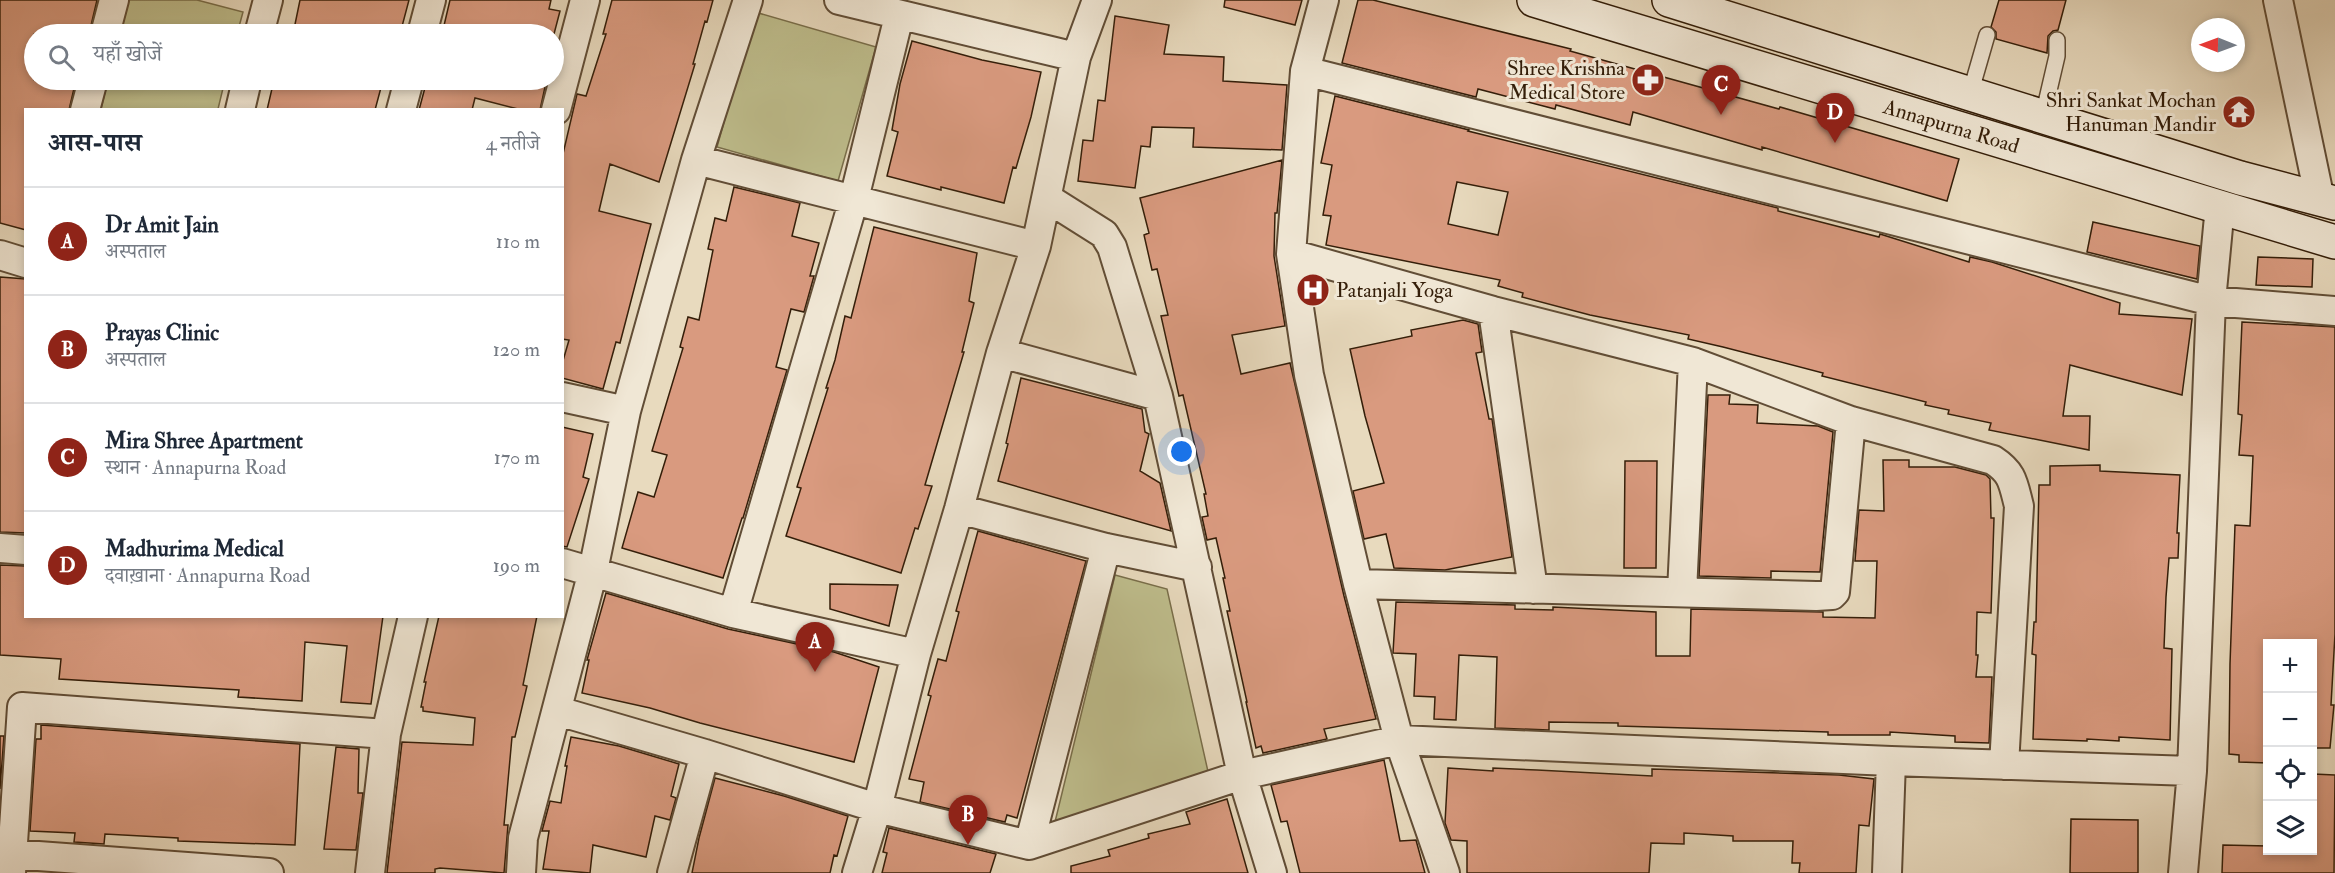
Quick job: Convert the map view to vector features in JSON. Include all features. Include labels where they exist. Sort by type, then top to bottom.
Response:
[{"type":"main road","name":"Annapurna Road","points":[[1534,0],[2335,242]]},
{"type":"main road","name":"Annapurna Road","points":[[1669,0],[2240,177],[2330,196]]},
{"type":"street","points":[[108,24],[114,0]]},
{"type":"street","points":[[261,24],[266,0]]},
{"type":"street","points":[[425,24],[431,0]]},
{"type":"street","points":[[564,80],[585,0]]},
{"type":"street","points":[[521,873],[523,838],[593,571],[626,411],[696,160],[748,0]]},
{"type":"street","points":[[838,0],[1076,57]]},
{"type":"street","points":[[857,873],[877,808],[916,654],[959,509],[1001,353],[1036,246],[1076,57],[1097,0]]},
{"type":"street","points":[[1323,0],[1305,71],[1291,254],[1309,375],[1358,584],[1399,740],[1445,873]]},
{"type":"street","points":[[2278,0],[2330,196]]},
{"type":"street","points":[[733,613],[854,198],[899,16]]},
{"type":"street","points":[[1305,71],[2211,301],[2335,311]]},
{"type":"street","points":[[86,108],[91,90]]},
{"type":"street","points":[[240,108],[245,90]]},
{"type":"street","points":[[402,108],[407,90]]},
{"type":"street","points":[[557,108],[561,90]]},
{"type":"street","points":[[696,160],[854,198],[1036,246]]},
{"type":"street","points":[[1047,198],[1104,234],[1112,248],[1158,396],[1242,775],[1272,873]]},
{"type":"street","points":[[2183,873],[2192,771],[2211,301],[2220,206]]},
{"type":"street","points":[[1291,254],[1493,311],[1693,362],[1851,421],[1993,460],[2006,468],[2013,482],[2019,506],[2004,765]]},
{"type":"street","points":[[0,255],[24,262]]},
{"type":"street","points":[[1493,311],[1533,589]]},
{"type":"street","points":[[1001,353],[1158,396]]},
{"type":"street","points":[[1682,592],[1693,362]]},
{"type":"street","points":[[564,397],[626,411]]},
{"type":"street","points":[[1358,584],[1832,595],[1835,592],[1851,421]]},
{"type":"street","points":[[959,509],[1106,548],[1197,567]]},
{"type":"street","points":[[0,548],[24,550]]},
{"type":"street","points":[[1029,844],[1106,548]]},
{"type":"street","points":[[564,564],[733,613],[916,654]]},
{"type":"street","points":[[370,873],[387,734],[413,618]]},
{"type":"street","points":[[269,873],[11,864],[22,706],[387,734]]},
{"type":"street","points":[[558,711],[877,808],[1029,844],[1242,775],[1399,740],[2192,771]]},
{"type":"street","points":[[672,873],[705,754]]},
{"type":"street","points":[[1887,873],[1891,761]]},
{"type":"lane","points":[[1970,94],[1987,35]]},
{"type":"lane","points":[[2043,116],[2058,51],[2057,40]]},
{"type":"shaded area","points":[[129,0],[197,0],[243,12],[240,24],[123,24]]},
{"type":"shaded area","points":[[755,12],[876,47],[838,181],[717,147]]},
{"type":"shaded area","points":[[106,90],[223,90],[218,108],[101,108]]},
{"type":"shaded area","points":[[1115,575],[1167,589],[1209,776],[1055,822]]},
{"type":"building","points":[[0,0],[97,0],[91,24],[24,24],[24,90],[74,90],[69,108],[24,108],[24,229],[0,223]]},
{"type":"building","points":[[300,0],[409,0],[403,24],[295,24]]},
{"type":"building","points":[[450,0],[551,0],[549,9],[560,11],[557,24],[444,24]]},
{"type":"building","points":[[612,0],[713,0],[659,182],[610,164],[599,211],[651,224],[620,343],[616,342],[603,389],[564,379],[564,357],[569,340],[564,339],[564,149],[577,94],[586,96],[606,34],[603,34]]},
{"type":"building","points":[[1225,0],[1302,0],[1295,25],[1224,7]]},
{"type":"building","points":[[1358,0],[1373,0],[1571,49],[1570,51],[1779,109],[1780,107],[1959,159],[1947,201],[1633,112],[1630,125],[1556,105],[1555,109],[1478,89],[1476,97],[1342,63]]},
{"type":"building","points":[[1999,0],[2066,0],[2058,30],[2048,36],[2047,53],[1996,39],[1996,32],[1991,27]]},
{"type":"building","points":[[1115,16],[1169,25],[1164,54],[1224,57],[1223,81],[1287,85],[1282,150],[1193,147],[1194,128],[1152,127],[1150,147],[1141,146],[1135,188],[1078,181],[1083,140],[1093,141],[1098,100],[1105,101]]},
{"type":"building","points":[[912,41],[982,60],[1041,72],[1031,117],[1016,168],[1013,167],[1004,203],[887,176],[898,132],[892,130],[900,84]]},
{"type":"building","points":[[272,90],[380,90],[376,108],[267,108]]},
{"type":"building","points":[[424,90],[544,90],[540,108],[514,108],[475,98],[472,108],[420,108]]},
{"type":"building","points":[[1335,96],[1778,208],[1778,211],[1879,237],[1880,234],[1969,262],[1970,257],[1992,262],[2120,303],[2119,314],[2192,319],[2182,395],[2070,365],[2063,416],[2090,416],[2089,450],[1989,430],[1991,423],[1948,414],[1949,410],[1925,405],[1926,402],[1688,339],[1689,335],[1590,315],[1522,297],[1523,293],[1498,286],[1500,280],[1326,245],[1331,216],[1323,215],[1332,165],[1321,163]],"holes":[[[1457,182],[1508,192],[1498,235],[1448,224]]]},
{"type":"building","points":[[1282,160],[1277,213],[1275,213],[1274,256],[1285,326],[1232,335],[1241,374],[1290,363],[1344,596],[1376,719],[1324,729],[1327,739],[1263,753],[1261,746],[1256,748],[1227,611],[1230,611],[1216,538],[1207,540],[1202,517],[1208,516],[1204,494],[1206,494],[1183,395],[1179,396],[1161,316],[1168,315],[1157,269],[1152,270],[1144,235],[1149,233],[1140,198]]},
{"type":"building","points":[[734,187],[800,203],[792,236],[819,243],[810,276],[814,276],[804,312],[791,309],[776,367],[787,370],[723,578],[622,548],[638,492],[654,497],[667,455],[652,451],[683,348],[680,347],[688,317],[699,320],[713,250],[708,249],[715,218],[726,221]]},
{"type":"building","points":[[2093,222],[2200,246],[2197,279],[2087,252]]},
{"type":"building","points":[[874,227],[977,253],[969,301],[974,303],[962,352],[964,352],[925,485],[932,486],[918,529],[915,528],[901,573],[786,536],[801,488],[797,487],[828,388],[826,388],[845,316],[851,318]]},
{"type":"building","points":[[2258,257],[2313,259],[2312,287],[2256,285]]},
{"type":"building","points":[[0,277],[24,279],[24,533],[0,532]]},
{"type":"building","points":[[1463,320],[1478,324],[1482,352],[1476,353],[1489,419],[1492,419],[1512,557],[1445,570],[1394,568],[1386,534],[1364,539],[1353,491],[1384,483],[1365,416],[1350,349],[1412,336],[1411,330]]},
{"type":"building","points":[[2242,322],[2335,327],[2335,634],[2331,705],[2334,705],[2330,748],[2317,748],[2317,639],[2263,639],[2263,763],[2239,762],[2239,755],[2229,754],[2235,525],[2250,526],[2253,456],[2239,455],[2242,415],[2238,414]]},
{"type":"building","points":[[1021,378],[1142,409],[1145,432],[1149,434],[1140,471],[1160,483],[1171,531],[998,481]]},
{"type":"building","points":[[1708,395],[1730,395],[1729,404],[1758,405],[1757,423],[1818,426],[1833,432],[1820,572],[1771,571],[1771,578],[1699,576]]},
{"type":"building","points":[[564,427],[593,434],[583,477],[589,479],[567,547],[564,546]]},
{"type":"building","points":[[1883,460],[1909,460],[1909,467],[1955,467],[1986,475],[1990,479],[1991,518],[1994,518],[1991,613],[1977,612],[1976,655],[1978,655],[1976,677],[1992,677],[1989,743],[1955,742],[1955,736],[1890,732],[1890,735],[1828,735],[1828,732],[1618,726],[1618,723],[1549,722],[1549,730],[1495,728],[1497,657],[1459,655],[1456,720],[1434,719],[1435,697],[1414,696],[1416,654],[1393,653],[1396,602],[1515,605],[1515,609],[1553,610],[1553,607],[1656,612],[1656,656],[1690,656],[1691,609],[1823,612],[1823,617],[1875,618],[1877,561],[1855,561],[1859,510],[1884,511]]},
{"type":"building","points":[[1625,461],[1657,461],[1656,568],[1624,568]]},
{"type":"building","points":[[2100,465],[2100,471],[2180,475],[2178,558],[2169,558],[2164,648],[2172,649],[2170,740],[2119,737],[2119,741],[2033,739],[2036,655],[2032,654],[2034,622],[2036,622],[2039,485],[2050,485],[2050,466]]},
{"type":"building","points":[[978,531],[1086,561],[1017,818],[1007,815],[1005,822],[920,802],[924,782],[909,779],[931,696],[928,695],[938,659],[946,661],[959,612],[956,611]]},
{"type":"building","points":[[0,565],[24,566],[24,618],[383,618],[371,704],[341,702],[347,646],[305,642],[302,701],[238,697],[239,690],[59,679],[61,659],[0,655]]},
{"type":"building","points":[[830,584],[898,585],[889,626],[830,609]]},
{"type":"building","points":[[606,593],[728,629],[834,652],[879,667],[854,762],[650,708],[582,693],[589,660],[587,660]]},
{"type":"building","points":[[439,618],[537,618],[523,685],[527,686],[515,737],[512,737],[504,825],[508,825],[504,873],[440,868],[435,869],[435,873],[387,873],[402,742],[473,745],[475,718],[423,711],[421,707],[426,682],[424,682]]},
{"type":"building","points":[[41,725],[300,744],[295,845],[178,841],[178,838],[105,834],[104,844],[74,842],[75,833],[30,831],[36,739],[41,739]]},
{"type":"building","points":[[0,736],[4,736],[0,789]]},
{"type":"building","points":[[571,737],[619,746],[679,764],[671,796],[676,798],[670,820],[655,816],[646,857],[593,845],[590,873],[543,869],[549,831],[542,831],[550,801],[561,803]]},
{"type":"building","points":[[336,747],[359,749],[358,793],[363,793],[356,850],[324,849]]},
{"type":"building","points":[[1384,760],[1400,841],[1416,840],[1425,873],[1300,873],[1287,821],[1281,822],[1271,785]]},
{"type":"building","points":[[1448,768],[1652,776],[1652,769],[1839,775],[1874,779],[1869,826],[1859,825],[1856,873],[1799,873],[1800,863],[1792,863],[1793,841],[1733,841],[1733,836],[1684,833],[1684,844],[1651,843],[1649,873],[1467,873],[1467,841],[1451,840],[1445,823]]},
{"type":"building","points":[[2317,774],[2335,775],[2334,873],[2222,873],[2223,845],[2263,846],[2263,855],[2317,855]]},
{"type":"building","points":[[715,778],[848,816],[830,873],[692,873]]},
{"type":"building","points":[[1227,799],[1248,873],[1071,873],[1071,866],[1110,856],[1108,850],[1149,838],[1148,834],[1190,824],[1186,812]]},
{"type":"building","points":[[2071,819],[2138,820],[2138,873],[2070,873]]},
{"type":"building","points":[[889,828],[996,854],[990,873],[882,873],[887,853],[883,852]]},
{"type":"place","name":"Shree Krishna Medical Store","points":[[1648,80]]},
{"type":"place","name":"Shri Sankat Mochan Hanuman Mandir","points":[[2239,112]]},
{"type":"place","name":"Mira Shree Apartment","points":[[1721,115]]},
{"type":"place","name":"Madhurima Medical","points":[[1835,143]]},
{"type":"place","name":"Patanjali Yoga","points":[[1313,290]]},
{"type":"place","name":"Dr Amit Jain","points":[[815,672]]},
{"type":"place","name":"Prayas Clinic","points":[[968,845]]}]
